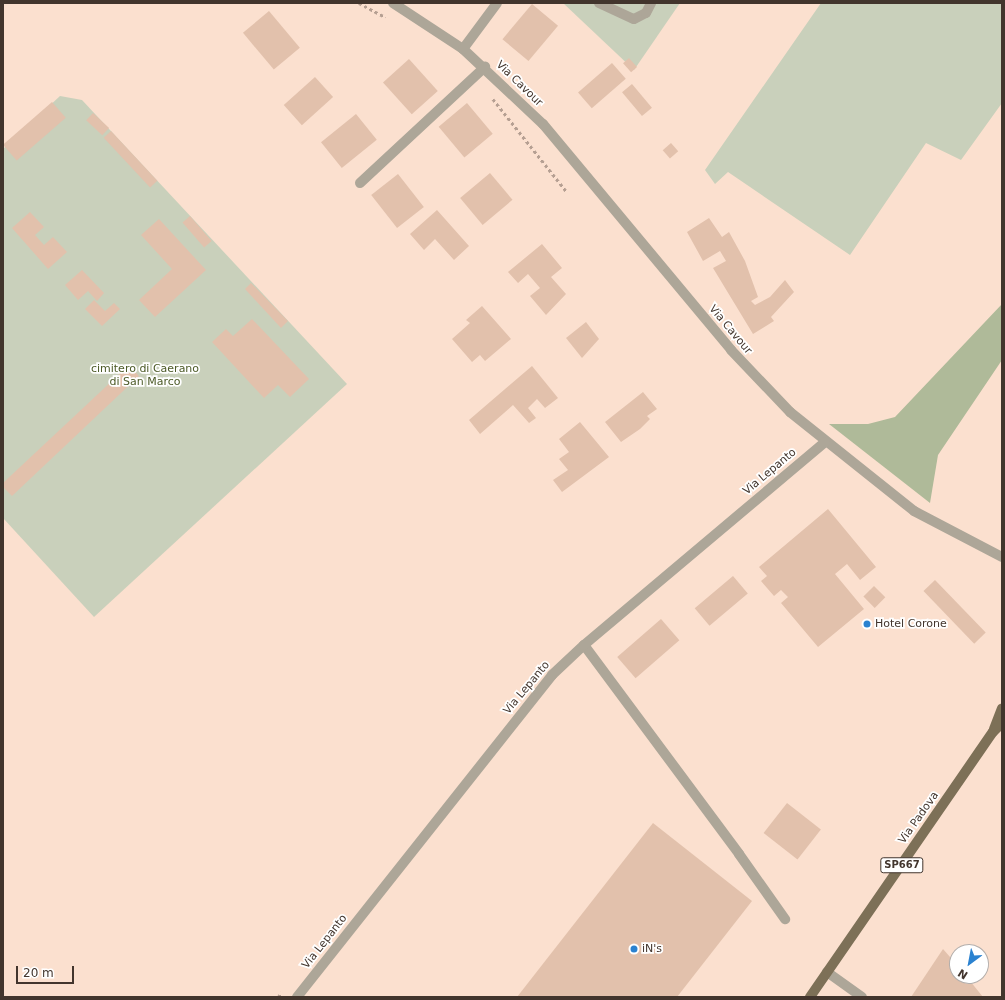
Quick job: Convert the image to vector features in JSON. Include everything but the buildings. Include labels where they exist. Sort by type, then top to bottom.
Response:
[{"type":"main road","name":"Via Padova","points":[[993,732],[1002,708]]},
{"type":"main road","name":"Via Padova","points":[[810,997],[993,732],[1002,723]]},
{"type":"street","name":"Via Cavour","points":[[394,3],[463,49],[485,67],[543,124],[755,377],[825,442],[914,511],[1002,557]]},
{"type":"street","points":[[463,49],[498,3]]},
{"type":"street","points":[[600,3],[634,18],[646,13],[651,3]]},
{"type":"street","name":"Via Cavour","points":[[360,183],[485,67]]},
{"type":"street","name":"Via Lepanto","points":[[297,997],[552,676],[584,645],[825,442]]},
{"type":"street","points":[[584,645],[739,854],[785,919]]},
{"type":"street","points":[[827,972],[862,997]]},
{"type":"green space","points":[[563,3],[680,3],[634,70]]},
{"type":"green space","points":[[821,3],[1002,3],[1002,103],[961,160],[926,143],[850,255],[728,172],[715,184],[705,170]]},
{"type":"green space","name":"cimitero di Caerano di San Marco","points":[[60,96],[82,100],[347,384],[94,617],[3,518],[3,149]]},
{"type":"green space","points":[[1002,304],[1002,360],[938,455],[930,503],[829,424],[868,424],[895,417]]},
{"type":"place","name":"Hotel Corone","points":[[867,624]]},
{"type":"place","name":"iN's","points":[[634,949]]}]
